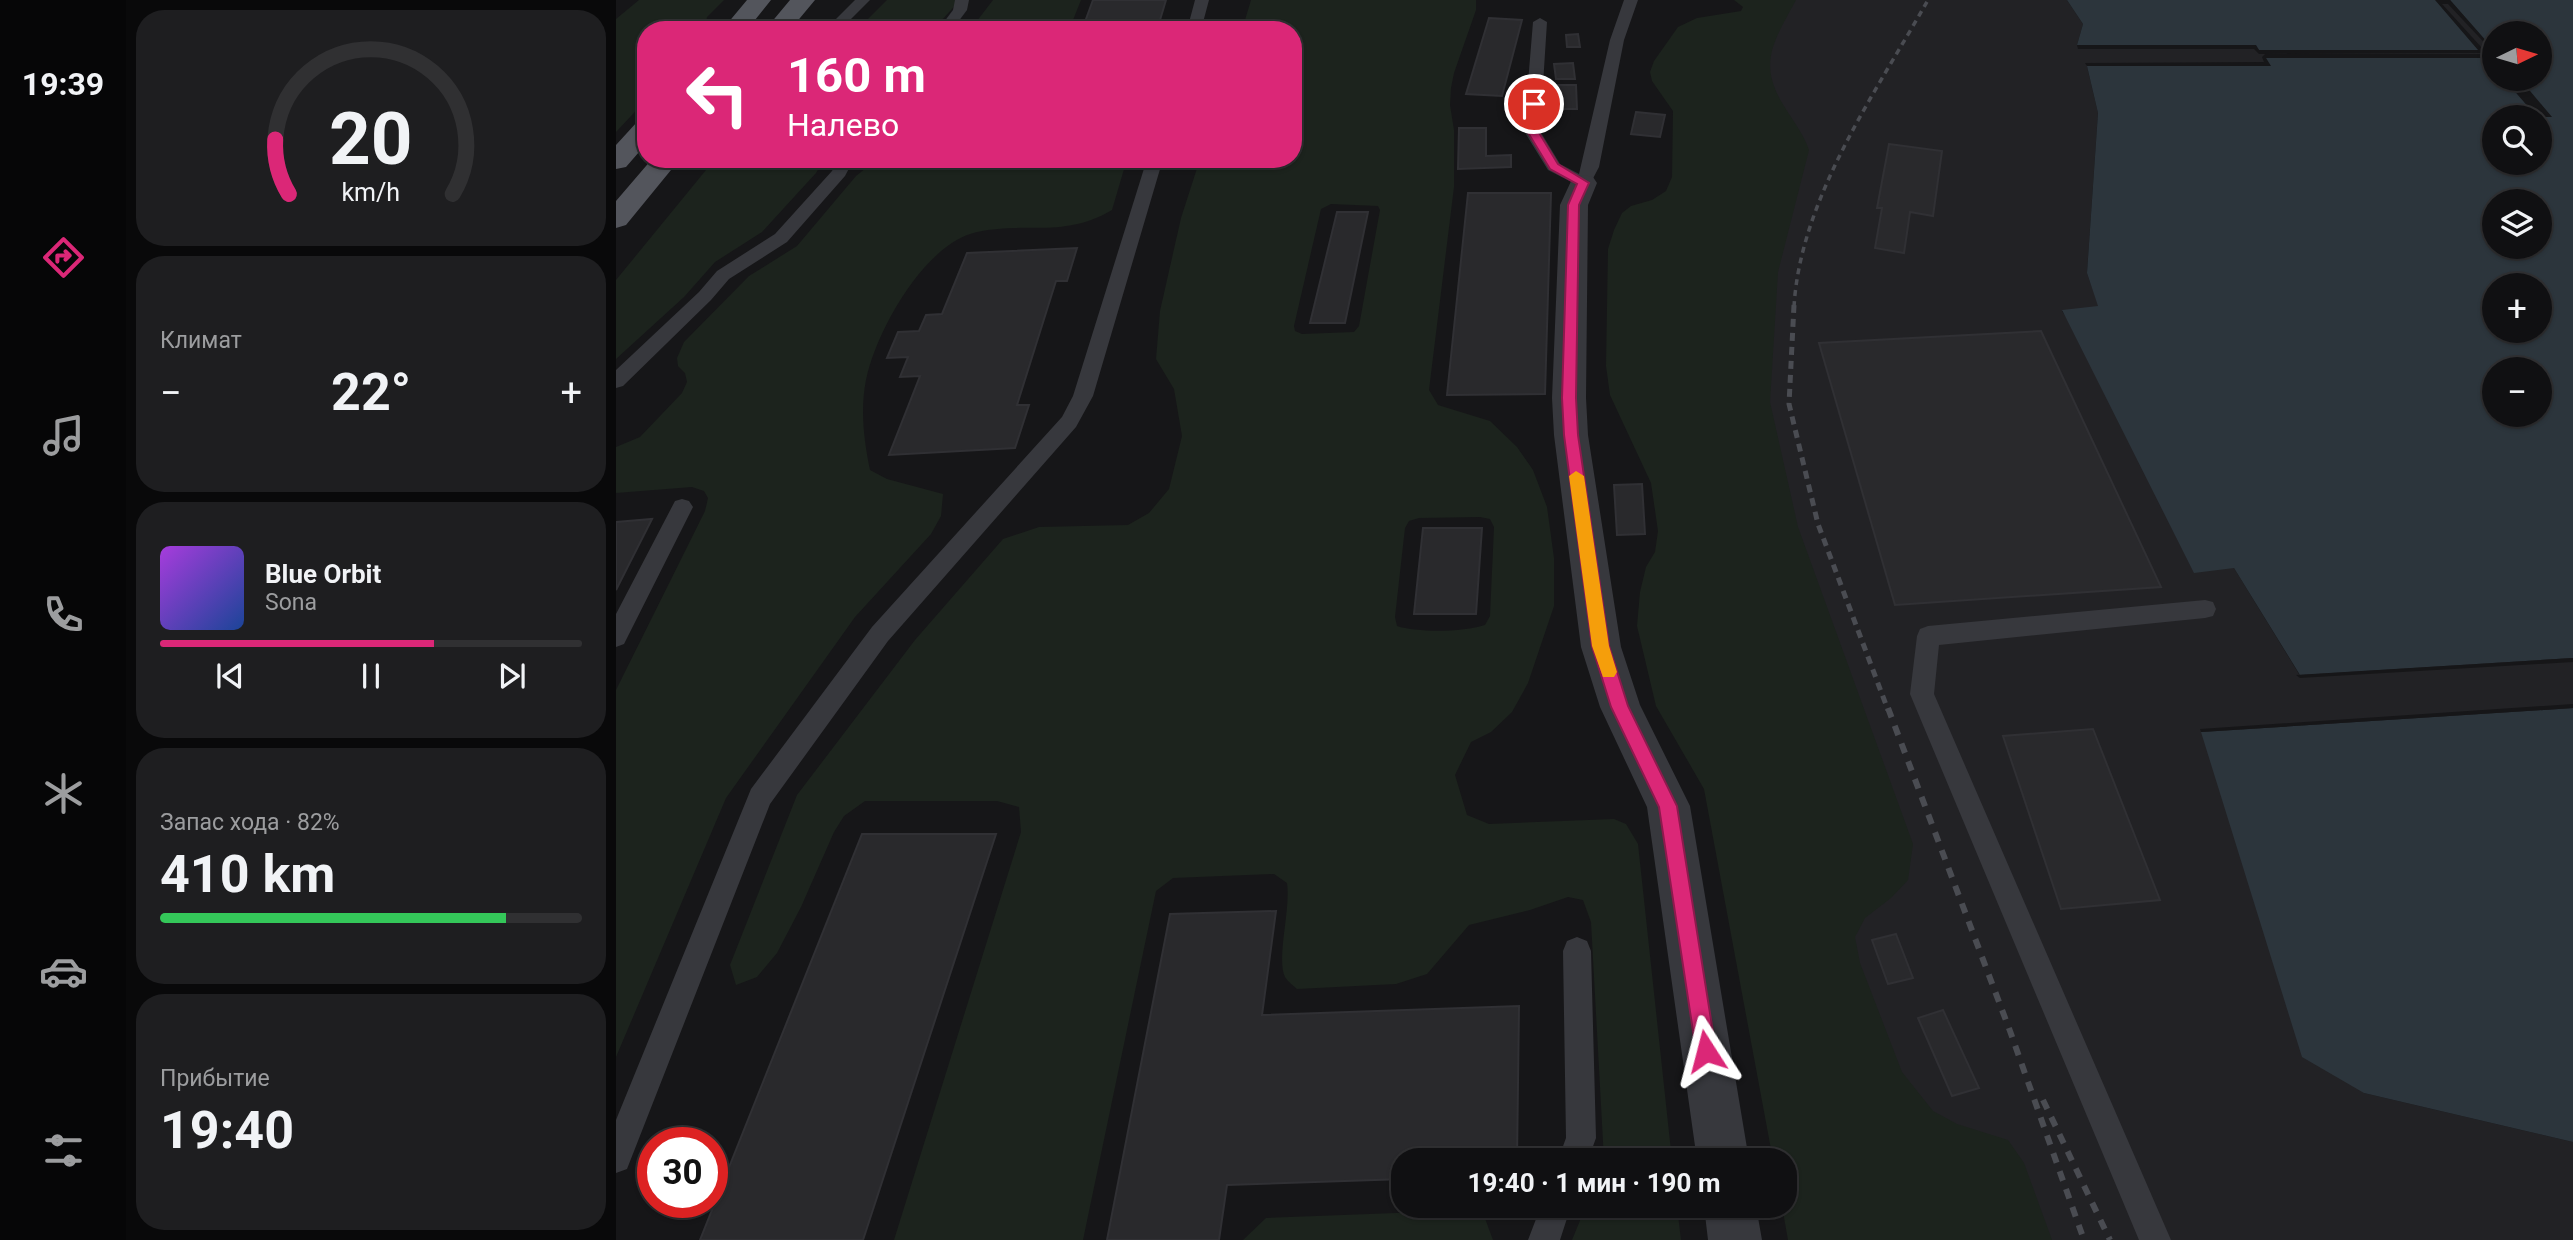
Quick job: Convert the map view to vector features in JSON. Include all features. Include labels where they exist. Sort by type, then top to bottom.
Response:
[{"type":"main road","points":[[742,21],[760,0]]},
{"type":"main road","points":[[785,21],[802,2]]},
{"type":"main road","points":[[616,161],[637,138]]},
{"type":"main road","points":[[616,219],[659,168]]},
{"type":"street","points":[[1583,183],[1574,205],[1569,398],[1571,435],[1599,633],[1620,707],[1668,806],[1721,1148]]},
{"type":"street","points":[[1732,1218],[1735,1240]]},
{"type":"lane","points":[[841,21],[863,0]]},
{"type":"lane","points":[[952,21],[960,10],[962,0]]},
{"type":"lane","points":[[1196,21],[1202,0]]},
{"type":"lane","points":[[1540,22],[1532,131],[1554,167],[1583,183],[1591,167],[1617,40],[1631,0]]},
{"type":"lane","points":[[616,381],[705,296],[723,275],[781,238],[842,168]]},
{"type":"lane","points":[[616,1158],[760,797],[880,634],[1069,422],[1083,396],[1152,168]]},
{"type":"lane","points":[[616,637],[682,508]]},
{"type":"lane","points":[[2155,1240],[1922,694],[1928,636],[2205,609]]},
{"type":"lane","points":[[1577,951],[1581,1138],[1577,1148]]},
{"type":"lane","points":[[1544,1240],[1552,1218]]},
{"type":"shaded area","points":[[639,0],[724,0],[706,21],[637,21],[637,110],[616,132],[616,19]]},
{"type":"shaded area","points":[[887,0],[960,0],[941,21],[866,21]]},
{"type":"shaded area","points":[[993,0],[1081,0],[1073,21],[977,21]]},
{"type":"shaded area","points":[[1251,0],[1476,0],[1476,10],[1451,88],[1454,187],[1429,390],[1438,405],[1490,421],[1517,447],[1533,470],[1547,507],[1554,558],[1554,606],[1528,683],[1512,712],[1491,732],[1471,742],[1455,775],[1467,815],[1489,824],[1614,819],[1626,824],[1638,844],[1671,1148],[1603,1148],[1591,922],[1583,900],[1568,897],[1530,910],[1469,925],[1427,974],[1396,984],[1297,989],[1286,979],[1283,969],[1287,883],[1274,874],[1173,878],[1156,891],[1083,1240],[894,1240],[1021,832],[1019,807],[997,801],[865,801],[844,816],[834,832],[801,907],[777,953],[757,977],[736,985],[730,965],[797,795],[915,640],[1003,539],[1039,527],[1128,525],[1149,513],[1169,489],[1182,436],[1174,389],[1156,359],[1160,311],[1181,218],[1197,168],[1302,168],[1302,21],[1245,21]],"holes":[[[1331,204],[1378,206],[1380,210],[1359,326],[1354,332],[1302,334],[1295,331],[1321,209]],[[1480,517],[1490,519],[1494,527],[1490,616],[1485,625],[1441,631],[1397,626],[1395,617],[1405,528],[1409,521],[1419,518]]]},
{"type":"shaded area","points":[[1734,0],[1796,0],[1775,40],[1770,64],[1771,77],[1809,150],[1778,272],[1770,402],[1798,527],[1913,844],[1908,880],[1891,898],[1865,918],[1855,937],[1860,963],[1902,1072],[1933,1111],[1957,1124],[2008,1140],[2024,1163],[2052,1240],[1788,1240],[1784,1218],[1797,1218],[1797,1148],[1771,1148],[1704,789],[1656,706],[1637,626],[1640,592],[1646,567],[1655,552],[1658,531],[1651,483],[1610,395],[1606,366],[1608,249],[1614,230],[1622,213],[1631,206],[1652,200],[1666,191],[1672,177],[1673,111],[1652,81],[1650,72],[1654,61],[1678,27],[1697,18],[1741,11],[1743,7]]},
{"type":"shaded area","points":[[1748,0],[2067,0],[2083,24],[2077,45],[2450,0],[2482,36],[2482,58],[2271,66],[2087,66],[2098,113],[2087,273],[2099,307],[2062,311],[2234,568],[2299,674],[2573,658],[2573,708],[2202,732],[2364,1093],[2573,1142],[2573,1240],[1874,1240],[1724,278]]},
{"type":"shaded area","points":[[2067,0],[2436,0],[2479,50],[2259,50],[2255,45],[2077,45],[2083,24]]},
{"type":"shaded area","points":[[2450,0],[2573,0],[2573,658],[2300,675],[2234,568],[2194,573],[2062,310],[2098,306],[2087,273],[2098,113],[2087,66],[2270,66],[2265,57],[2482,58],[2482,91],[2514,91],[2527,105],[2482,105],[2482,175],[2552,175],[2552,105],[2542,105],[2530,91],[2552,91],[2552,21],[2482,21],[2482,36]]},
{"type":"shaded area","points":[[708,168],[819,168],[762,232],[715,262],[684,297],[616,359],[616,280]]},
{"type":"shaded area","points":[[866,168],[1124,168],[1112,210],[1077,224],[995,229],[977,232],[958,240],[939,253],[922,271],[892,315],[880,338],[864,391],[863,425],[870,470],[887,479],[943,494],[941,516],[931,534],[855,617],[726,798],[616,1057],[616,690],[705,511],[708,498],[704,491],[692,487],[616,493],[616,447],[640,437],[682,393],[687,382],[685,373],[678,366],[677,358],[684,342],[749,276],[797,246],[856,176]]},
{"type":"shaded area","points":[[2573,708],[2573,1142],[2364,1093],[2302,1057],[2201,732]]},
{"type":"shaded area","points":[[1391,1213],[1391,1218],[1485,1218],[1493,1240],[1243,1240],[1266,1218]]},
{"type":"shaded area","points":[[1581,1218],[1678,1218],[1681,1240],[1572,1240]]},
{"type":"pier","points":[[2435,0],[2450,0],[2482,36],[2482,40],[2448,4],[2442,4],[2482,48],[2481,53],[2259,54],[2254,49],[2078,49],[2077,45],[2256,45],[2259,50],[2478,50]]},
{"type":"pier","points":[[2265,54],[2482,54],[2482,58],[2266,58],[2271,66],[2087,66],[2085,63],[2264,62],[2262,57]]},
{"type":"pier","points":[[2573,658],[2573,662],[2300,678],[2296,675]]},
{"type":"pier","points":[[2573,704],[2573,708],[2201,732],[2200,729]]},
{"type":"building","points":[[1093,0],[1166,0],[1160,21],[1085,21]]},
{"type":"building","points":[[1489,18],[1522,20],[1502,96],[1466,94]]},
{"type":"building","points":[[1578,34],[1580,47],[1567,47],[1566,35]]},
{"type":"building","points":[[1573,63],[1575,79],[1556,79],[1554,64]]},
{"type":"building","points":[[1557,85],[1576,85],[1577,109],[1557,109]]},
{"type":"building","points":[[1636,112],[1665,115],[1660,137],[1631,134]]},
{"type":"building","points":[[1459,128],[1486,128],[1486,156],[1511,155],[1511,167],[1458,169]]},
{"type":"building","points":[[1889,144],[1942,151],[1933,216],[1910,212],[1904,253],[1875,248],[1882,208],[1877,208]]},
{"type":"building","points":[[1468,193],[1551,193],[1545,394],[1447,395]]},
{"type":"building","points":[[1337,212],[1368,212],[1345,323],[1310,323]]},
{"type":"building","points":[[1077,248],[1067,281],[1056,281],[1017,405],[1029,405],[1015,448],[889,455],[920,376],[900,377],[908,357],[887,358],[898,332],[919,331],[926,315],[942,314],[967,253]]},
{"type":"building","points":[[2041,331],[2161,587],[1895,605],[1819,343]]},
{"type":"building","points":[[1642,484],[1645,534],[1617,535],[1614,485]]},
{"type":"building","points":[[652,519],[616,590],[616,522]]},
{"type":"building","points":[[1423,528],[1482,528],[1476,614],[1414,614]]},
{"type":"building","points":[[2093,729],[2160,900],[2061,909],[2003,736]]},
{"type":"building","points":[[862,834],[996,834],[863,1240],[700,1240],[709,1218],[728,1218],[728,1170]]},
{"type":"building","points":[[1276,911],[1262,1015],[1519,1006],[1517,1148],[1391,1148],[1391,1179],[1227,1185],[1219,1240],[1107,1240],[1170,914]]},
{"type":"building","points":[[1896,934],[1913,978],[1888,984],[1872,940]]},
{"type":"building","points":[[1943,1010],[1979,1088],[1952,1096],[1918,1018]]},
{"type":"railway","points":[[1794,307],[1799,267],[1810,226],[1825,187],[1864,109],[1928,0]]},
{"type":"railway","points":[[1794,305],[1789,404],[1818,524],[1888,710]]},
{"type":"railway","points":[[1888,708],[2010,1031],[2084,1240]]},
{"type":"railway","points":[[2043,1100],[2110,1240]]},
{"type":"slow traffic","points":[[1576,476],[1601,646],[1608,672]]},
{"type":"route","points":[[1534,104],[1532,131],[1554,167],[1583,183],[1574,205],[1569,398],[1571,435],[1593,594],[1601,646],[1620,707],[1668,806],[1706,1051]]}]
